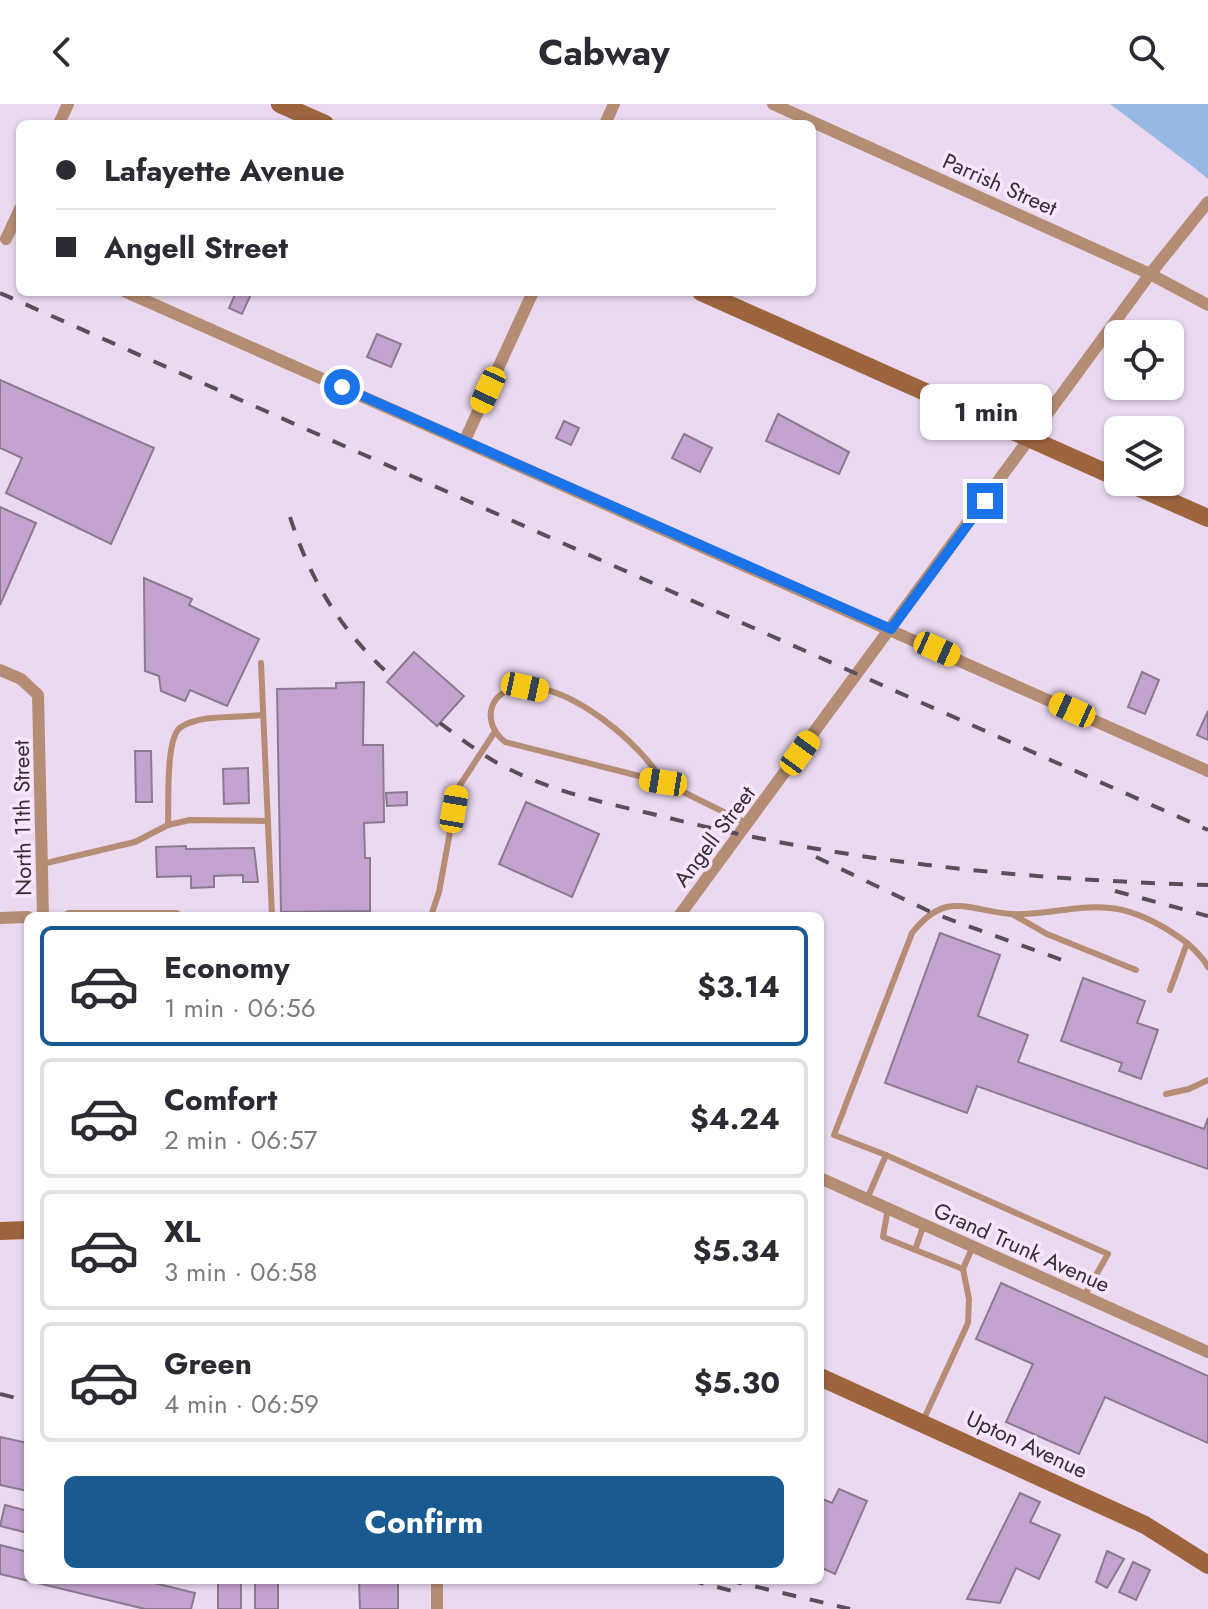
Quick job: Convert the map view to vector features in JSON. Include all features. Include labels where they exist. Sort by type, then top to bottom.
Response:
[{"type":"street","points":[[280,104],[316,120]]},
{"type":"street","name":"Parrish Street","points":[[773,104],[808,120]]},
{"type":"street","name":"Parrish Street","points":[[816,123],[1150,274],[1208,305]]},
{"type":"street","name":"Angell Street","points":[[682,912],[1150,274],[1206,204]]},
{"type":"street","points":[[3,238],[16,216]]},
{"type":"street","points":[[135,296],[1208,771]]},
{"type":"street","points":[[465,440],[531,296]]},
{"type":"street","points":[[710,296],[1104,472]]},
{"type":"street","points":[[1158,496],[1208,518]]},
{"type":"street","name":"North 11th Street","points":[[0,670],[21,679],[38,695],[43,912]]},
{"type":"street","points":[[0,918],[24,917]]},
{"type":"street","name":"Grand Trunk Avenue","points":[[824,1180],[1208,1352]]},
{"type":"street","points":[[0,1231],[24,1230]]},
{"type":"street","name":"Upton Avenue","points":[[824,1379],[923,1421],[1145,1525],[1208,1565]]},
{"type":"street","points":[[437,1584],[437,1609]]},
{"type":"lane","points":[[261,663],[272,912]]},
{"type":"lane","points":[[663,782],[651,761],[615,727],[547,691],[525,687],[498,696],[490,707],[489,721],[494,733],[520,748],[663,782],[748,824]]},
{"type":"lane","points":[[168,825],[171,740],[179,728],[194,722],[262,715]]},
{"type":"lane","points":[[432,912],[439,892],[458,788],[494,733]]},
{"type":"lane","points":[[42,864],[135,842],[168,825],[190,820],[266,821]]},
{"type":"lane","points":[[1084,1296],[1108,1254],[834,1135],[912,933],[931,912],[953,905],[1012,914],[1112,907],[1174,932],[1208,967]]},
{"type":"lane","points":[[1012,914],[1047,934],[1136,970]]},
{"type":"lane","points":[[1170,990],[1187,943]]},
{"type":"lane","points":[[1166,1094],[1189,1089],[1208,1080]]},
{"type":"lane","points":[[867,1199],[886,1155]]},
{"type":"lane","points":[[888,1208],[883,1237],[963,1269]]},
{"type":"lane","points":[[915,1250],[924,1224]]},
{"type":"lane","points":[[923,1421],[968,1323],[969,1299],[963,1269],[973,1246]]},
{"type":"water","points":[[1110,104],[1208,104],[1208,179],[1196,169]]},
{"type":"building","points":[[234,296],[250,296],[242,314],[229,308]]},
{"type":"building","points":[[377,334],[401,344],[391,367],[367,357]]},
{"type":"building","points":[[0,380],[154,448],[111,544],[6,493],[22,458],[0,448]]},
{"type":"building","points":[[778,414],[849,452],[839,474],[766,441]]},
{"type":"building","points":[[564,421],[579,428],[571,445],[556,438]]},
{"type":"building","points":[[684,434],[712,448],[700,472],[672,458]]},
{"type":"building","points":[[0,507],[36,523],[0,605]]},
{"type":"building","points":[[144,578],[192,599],[189,605],[259,639],[227,706],[190,690],[185,701],[161,691],[159,676],[145,671]]},
{"type":"building","points":[[414,652],[464,696],[437,726],[387,682]]},
{"type":"building","points":[[1142,672],[1159,680],[1145,714],[1128,707]]},
{"type":"building","points":[[364,682],[363,745],[383,745],[384,822],[364,823],[365,858],[370,858],[370,911],[281,912],[277,689],[336,688],[336,683]]},
{"type":"building","points":[[1208,711],[1208,740],[1197,735]]},
{"type":"building","points":[[135,751],[151,751],[152,802],[136,802]]},
{"type":"building","points":[[248,768],[249,803],[224,804],[223,769]]},
{"type":"building","points":[[407,792],[407,805],[387,806],[386,793]]},
{"type":"building","points":[[526,802],[599,834],[572,897],[499,864]]},
{"type":"building","points":[[186,846],[186,849],[254,848],[258,882],[243,882],[243,875],[214,876],[214,887],[191,888],[191,876],[157,877],[156,847]]},
{"type":"building","points":[[940,933],[1000,955],[978,1016],[1028,1035],[1018,1062],[1204,1129],[1208,1118],[1208,1169],[977,1086],[967,1113],[885,1083]]},
{"type":"building","points":[[1083,978],[1145,1001],[1137,1023],[1158,1030],[1141,1079],[1119,1071],[1122,1063],[1061,1041]]},
{"type":"building","points":[[1001,1283],[1208,1376],[1208,1443],[1105,1397],[1079,1454],[1006,1422],[1033,1364],[976,1339]]},
{"type":"building","points":[[0,1437],[24,1442],[24,1490],[0,1485]]},
{"type":"building","points":[[839,1489],[867,1501],[835,1574],[824,1569],[824,1500],[832,1503]]},
{"type":"building","points":[[1020,1493],[1040,1502],[1030,1522],[1060,1535],[1039,1579],[1016,1568],[1000,1603],[967,1599]]},
{"type":"building","points":[[5,1505],[24,1510],[24,1532],[0,1526]]},
{"type":"building","points":[[0,1545],[24,1551],[24,1580],[0,1574]]},
{"type":"building","points":[[1107,1551],[1124,1559],[1107,1588],[1096,1582]]},
{"type":"building","points":[[1133,1562],[1150,1570],[1136,1600],[1119,1592]]},
{"type":"building","points":[[41,1584],[158,1584],[195,1593],[191,1609],[145,1609]]},
{"type":"building","points":[[218,1584],[241,1584],[241,1609],[218,1609]]},
{"type":"building","points":[[255,1584],[278,1584],[278,1609],[255,1609]]},
{"type":"building","points":[[359,1584],[398,1584],[398,1609],[360,1609]]},
{"type":"railway","points":[[0,293],[1208,830]]},
{"type":"railway","points":[[290,517],[308,563],[330,604],[358,642],[392,677]]},
{"type":"railway","points":[[440,723],[492,760],[553,787],[619,806],[750,836],[879,859],[1010,874],[1208,885]]},
{"type":"railway","points":[[816,857],[935,914],[1073,964]]},
{"type":"railway","points":[[1115,891],[1208,916]]},
{"type":"railway","points":[[0,1394],[24,1400]]},
{"type":"railway","points":[[705,1584],[740,1593]]},
{"type":"railway","points":[[745,1584],[850,1609]]},
{"type":"route","points":[[342,387],[891,629],[985,501]]}]
